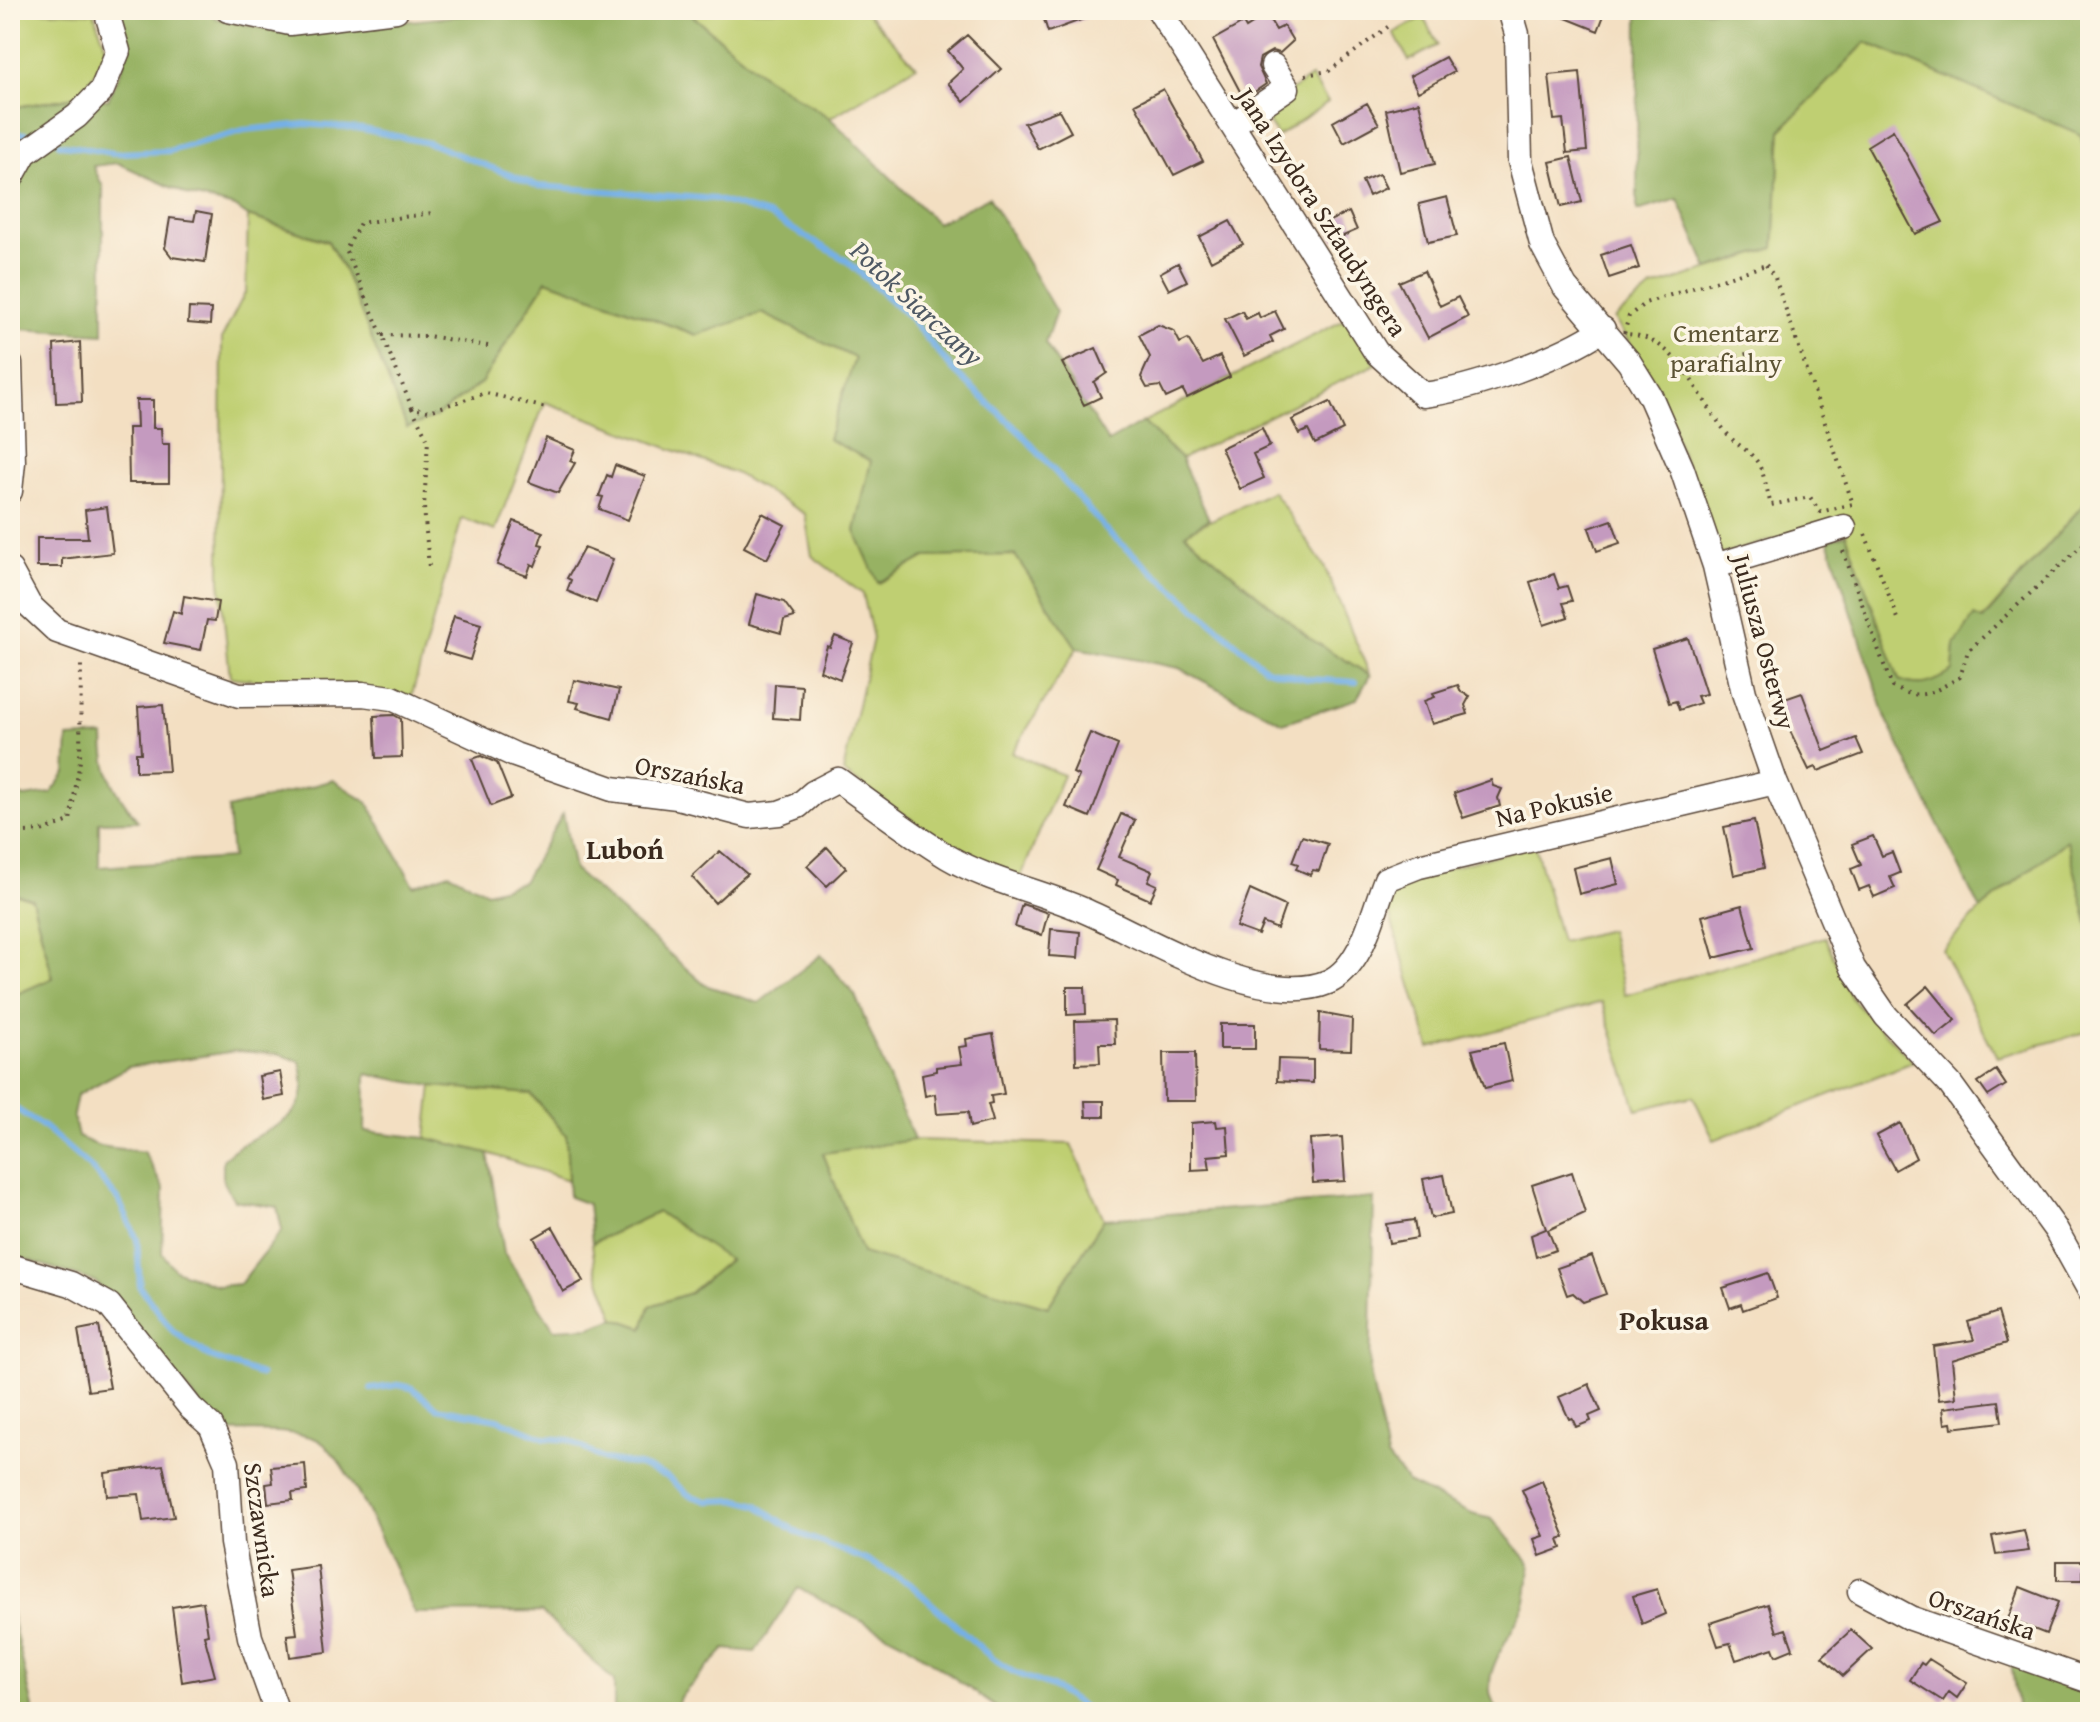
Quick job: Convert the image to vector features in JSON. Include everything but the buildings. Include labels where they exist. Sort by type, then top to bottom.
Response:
[{"type":"street","points":[[10,180],[25,153],[77,116],[102,90],[118,51],[106,10]]},
{"type":"street","points":[[228,10],[290,23],[396,10]]},
{"type":"street","name":"Jana Izydora Sztaudyngera","points":[[1159,10],[1376,352],[1423,395],[1450,392],[1566,350],[1603,329]]},
{"type":"street","name":"Juliusza Osterwy","points":[[1510,10],[1517,34],[1520,161],[1542,244],[1565,287],[1629,362],[1650,396],[1682,469],[1715,566],[1744,693],[1775,782],[1853,968],[1886,1016],[1950,1084],[2056,1230],[2090,1291]]},
{"type":"street","points":[[1232,125],[1287,88],[1273,66]]},
{"type":"street","points":[[10,364],[13,462],[10,491]]},
{"type":"street","points":[[1715,566],[1840,528]]},
{"type":"street","name":"Orszańska","points":[[10,570],[29,605],[57,631],[239,695],[363,694],[392,698],[515,755],[612,789],[677,797],[749,816],[779,813],[798,806],[813,793],[838,780],[950,858],[1082,909],[1226,977],[1292,987],[1325,983],[1337,977],[1361,947],[1370,916]]},
{"type":"street","name":"Na Pokusie","points":[[1370,916],[1386,879],[1419,866],[1775,782]]},
{"type":"street","name":"Szczawnicka","points":[[10,1266],[71,1284],[109,1305],[191,1408],[211,1426],[227,1463],[232,1543],[250,1637],[277,1712]]},
{"type":"street","name":"Orszańska","points":[[1860,1591],[1910,1618],[2090,1681]]},
{"type":"path","points":[[1307,74],[1329,71],[1389,26]]},
{"type":"path","points":[[429,568],[424,507],[428,440],[346,250],[360,223],[432,213]]},
{"type":"path","points":[[1766,265],[1775,278],[1853,504],[1820,512],[1810,497],[1771,505],[1757,460],[1730,437],[1682,368],[1669,353],[1634,334],[1624,334],[1629,316],[1645,303],[1766,265]]},
{"type":"path","points":[[382,335],[428,336],[488,346]]},
{"type":"path","points":[[1682,368],[1751,353]]},
{"type":"path","points":[[412,408],[429,411],[486,393],[546,408]]},
{"type":"path","points":[[1899,621],[1860,522],[1840,528],[1892,687],[1910,696],[1933,693],[1960,677],[1968,651],[2090,538]]},
{"type":"path","points":[[10,833],[41,831],[70,821],[80,761],[82,641]]},
{"type":"green space","points":[[10,10],[94,13],[108,53],[80,96],[10,108]]},
{"type":"green space","points":[[114,10],[199,10],[219,19],[291,34],[512,10],[686,10],[764,76],[830,118],[937,223],[989,197],[1056,312],[1045,343],[1108,442],[1143,422],[1181,459],[1209,519],[1185,534],[1309,638],[1370,675],[1357,699],[1283,723],[1179,668],[1077,648],[1015,555],[925,557],[878,583],[855,531],[871,461],[828,439],[855,358],[762,313],[697,335],[547,280],[481,383],[435,417],[407,428],[344,270],[328,241],[248,216],[235,207],[188,195],[118,163],[93,166],[103,187],[103,334],[19,329],[10,238],[10,108],[80,96],[108,100],[123,65],[127,43],[122,21]]},
{"type":"green space","points":[[686,10],[864,10],[916,66],[830,118],[764,76]]},
{"type":"green space","points":[[1638,10],[2090,10],[2090,179],[2082,135],[1866,42],[1781,130],[1774,248],[1708,269],[1678,199],[1637,211]]},
{"type":"green space","points":[[1423,17],[1438,45],[1409,61],[1394,33]]},
{"type":"green space","name":"Cmentarz parafialny","points":[[1866,42],[2083,135],[2090,179],[2090,497],[1982,620],[1955,645],[1953,671],[1921,684],[1899,680],[1841,520],[1719,555],[1655,382],[1614,319],[1652,288],[1774,248],[1781,130]]},
{"type":"green space","points":[[1311,77],[1328,102],[1278,136],[1261,111]]},
{"type":"green space","points":[[248,216],[328,242],[344,270],[481,383],[547,280],[696,335],[762,313],[855,358],[828,439],[872,461],[855,531],[879,583],[925,557],[1015,555],[1077,648],[1012,753],[1063,775],[1019,881],[947,844],[843,772],[873,638],[863,594],[812,556],[805,514],[735,473],[545,402],[495,531],[462,518],[411,698],[230,677],[220,581],[222,338],[246,291]]},
{"type":"green space","points":[[1348,318],[1376,364],[1181,459],[1143,422]]},
{"type":"green space","points":[[1273,491],[1324,566],[1370,675],[1309,638],[1184,533]]},
{"type":"green space","points":[[2090,497],[2090,931],[2067,840],[1980,910],[1886,718],[1828,540],[1846,534],[1899,680],[1927,683],[1953,671],[1955,645],[1974,616],[1983,620]]},
{"type":"green space","points":[[104,736],[112,782],[138,821],[99,822],[99,867],[232,858],[228,809],[333,780],[368,803],[414,886],[449,873],[487,892],[523,882],[563,813],[574,870],[705,985],[759,1003],[821,955],[855,995],[914,1140],[823,1153],[862,1253],[1048,1307],[1104,1219],[1374,1198],[1370,1373],[1387,1457],[1408,1483],[1472,1514],[1492,1519],[1530,1563],[1526,1601],[1492,1671],[1492,1699],[1500,1712],[1003,1712],[906,1644],[798,1588],[755,1652],[725,1649],[680,1697],[675,1712],[614,1712],[614,1681],[541,1612],[415,1613],[357,1490],[329,1449],[316,1439],[296,1434],[224,1432],[96,1282],[10,1254],[10,997],[53,978],[32,899],[10,892],[10,792],[25,797],[51,793],[66,773],[68,738]],"holes":[[[236,1051],[280,1054],[300,1062],[303,1084],[301,1100],[293,1113],[223,1159],[223,1181],[234,1200],[277,1207],[282,1230],[240,1284],[218,1286],[175,1270],[162,1253],[164,1189],[144,1152],[99,1146],[78,1137],[73,1115],[77,1095],[128,1067]],[[366,1074],[432,1086],[531,1094],[566,1135],[569,1197],[588,1204],[592,1243],[658,1212],[729,1260],[690,1293],[650,1306],[643,1328],[615,1318],[590,1327],[554,1329],[504,1253],[488,1153],[426,1138],[365,1131]]]},
{"type":"green space","points":[[2068,839],[2090,931],[2090,1031],[1997,1057],[1942,950],[1980,910]]},
{"type":"green space","points":[[1535,845],[1561,942],[1609,930],[1625,995],[1825,937],[1851,998],[1913,1062],[1714,1140],[1693,1096],[1637,1110],[1602,1002],[1430,1048],[1387,906],[1396,882]]},
{"type":"green space","points":[[10,892],[32,899],[53,979],[10,997]]},
{"type":"green space","points":[[432,1086],[531,1094],[566,1135],[568,1180],[488,1153],[426,1138]]},
{"type":"green space","points":[[914,1140],[1071,1144],[1104,1219],[1048,1307],[862,1253],[823,1153]]},
{"type":"green space","points":[[658,1212],[730,1259],[690,1293],[650,1306],[644,1328],[615,1318],[595,1267],[592,1243]]},
{"type":"green space","points":[[10,1608],[34,1712],[10,1712]]},
{"type":"green space","points":[[2011,1662],[2090,1688],[2090,1712],[2018,1712]]},
{"type":"waterway","name":"Potok Siarczany","points":[[118,153],[169,151],[244,130],[305,124],[362,129],[429,143],[538,186],[715,199],[768,215],[846,260],[910,318],[953,370],[1022,434],[1109,533],[1266,669],[1308,679],[1356,682]]},
{"type":"waterway","name":"Potok Siarczany","points":[[10,133],[25,134]]},
{"type":"waterway","name":"Potok Siarczany","points":[[59,144],[113,153]]},
{"type":"waterway","points":[[10,1105],[44,1127],[92,1169],[118,1199],[137,1239],[140,1287],[173,1331],[210,1357],[261,1375]]},
{"type":"waterway","points":[[371,1389],[398,1385],[412,1388],[437,1408],[498,1419],[545,1438],[569,1440],[604,1460],[639,1465],[666,1476],[689,1495],[707,1501],[739,1500],[757,1505],[798,1533],[871,1562],[910,1584],[993,1659],[1013,1672],[1052,1687],[1091,1712]]},
{"type":"district","name":"Luboń","points":[[625,849]]},
{"type":"district","name":"Pokusa","points":[[1664,1320]]}]
